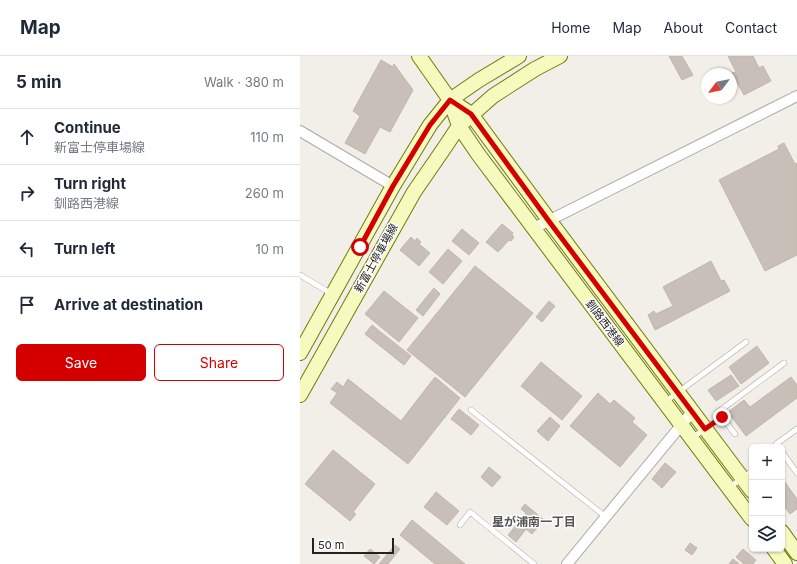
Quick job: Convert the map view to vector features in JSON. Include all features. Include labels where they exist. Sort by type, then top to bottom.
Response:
[{"type":"main road","points":[[419,56],[450,100],[479,80],[519,56]]},
{"type":"main road","points":[[459,126],[493,96],[535,69],[560,56]]},
{"type":"main road","name":"釧路西港線","points":[[450,100],[471,114],[548,220],[692,412],[705,429],[747,475]]},
{"type":"main road","name":"釧路西港線","points":[[450,100],[459,126],[478,154],[750,516]]},
{"type":"main road","name":"新富士停車場線","points":[[300,353],[393,186],[430,125],[450,100]]},
{"type":"main road","name":"新富士停車場線","points":[[300,395],[414,192],[459,126]]},
{"type":"main road","points":[[785,536],[797,553]]},
{"type":"street","points":[[534,228],[797,96]]},
{"type":"street","points":[[300,131],[393,186]]},
{"type":"street","points":[[568,564],[692,412]]},
{"type":"lane","points":[[300,275],[333,294]]},
{"type":"lane","points":[[664,402],[746,342]]},
{"type":"lane","points":[[735,434],[718,412],[784,363]]},
{"type":"lane","points":[[471,410],[606,517]]},
{"type":"lane","points":[[691,439],[722,417]]},
{"type":"lane","points":[[776,444],[797,429]]},
{"type":"lane","points":[[785,456],[797,472]]},
{"type":"lane","points":[[729,488],[747,475]]},
{"type":"lane","points":[[460,526],[470,512],[534,564]]},
{"type":"building","points":[[669,56],[682,56],[693,75],[682,80]]},
{"type":"building","points":[[728,56],[753,56],[759,68],[763,66],[771,81],[744,95],[737,82],[737,68],[734,68]]},
{"type":"building","points":[[381,60],[393,67],[394,64],[413,90],[390,132],[380,127],[365,154],[345,143],[360,116],[353,111]]},
{"type":"building","points":[[784,143],[795,164],[797,163],[797,255],[765,271],[719,180],[779,149],[778,146]]},
{"type":"building","points":[[502,224],[513,233],[512,235],[514,237],[511,241],[509,240],[498,252],[486,242]]},
{"type":"building","points":[[462,229],[479,243],[469,255],[452,241]]},
{"type":"building","points":[[411,237],[415,241],[417,238],[421,242],[419,244],[430,253],[419,266],[400,250]]},
{"type":"building","points":[[448,249],[462,261],[443,284],[429,272]]},
{"type":"building","points":[[711,261],[721,281],[724,280],[730,291],[655,330],[648,315],[654,311],[656,314],[673,306],[663,287]]},
{"type":"building","points":[[475,266],[533,313],[465,397],[407,350]]},
{"type":"building","points":[[434,288],[440,294],[423,316],[416,310]]},
{"type":"building","points":[[384,291],[418,318],[399,342],[365,314]]},
{"type":"building","points":[[549,301],[555,306],[542,322],[536,317]]},
{"type":"building","points":[[372,325],[411,356],[404,365],[365,334]]},
{"type":"building","points":[[757,346],[769,363],[741,384],[729,367]]},
{"type":"building","points":[[541,362],[582,396],[562,420],[521,386]]},
{"type":"building","points":[[731,375],[739,386],[716,401],[708,390]]},
{"type":"building","points":[[435,377],[460,398],[408,464],[330,403],[337,393],[331,389],[337,382],[343,387],[348,379],[401,421]]},
{"type":"building","points":[[791,377],[797,385],[797,398],[746,436],[728,412],[744,400],[750,407]]},
{"type":"building","points":[[598,393],[610,404],[614,400],[635,418],[632,422],[647,435],[620,467],[570,426]]},
{"type":"building","points":[[459,409],[479,425],[471,435],[451,419]]},
{"type":"building","points":[[550,417],[560,426],[548,441],[537,431]]},
{"type":"building","points":[[333,450],[375,484],[353,512],[356,514],[350,521],[305,484]]},
{"type":"building","points":[[665,463],[676,472],[662,488],[652,479]]},
{"type":"building","points":[[489,467],[501,477],[492,487],[481,477]]},
{"type":"building","points":[[785,482],[797,499],[797,509],[790,514],[785,508]]},
{"type":"building","points":[[436,492],[459,511],[447,525],[424,507]]},
{"type":"building","points":[[525,504],[544,520],[532,534],[526,529],[516,542],[508,535],[526,513],[521,509]]},
{"type":"building","points":[[412,520],[465,564],[435,564],[400,535]]},
{"type":"building","points":[[690,543],[697,548],[692,555],[685,550]]},
{"type":"building","points":[[395,545],[400,549],[388,564],[379,564]]},
{"type":"building","points":[[370,549],[380,557],[374,564],[364,556]]},
{"type":"building","points":[[743,549],[756,560],[753,564],[744,564],[736,557]]},
{"type":"building","points":[[733,559],[739,564],[729,564]]},
{"type":"district","name":"星が浦南一丁目","points":[[534,521]]},
{"type":"route","points":[[360,247],[393,186],[430,125],[450,100],[471,114],[548,220],[705,429],[722,417]]}]
